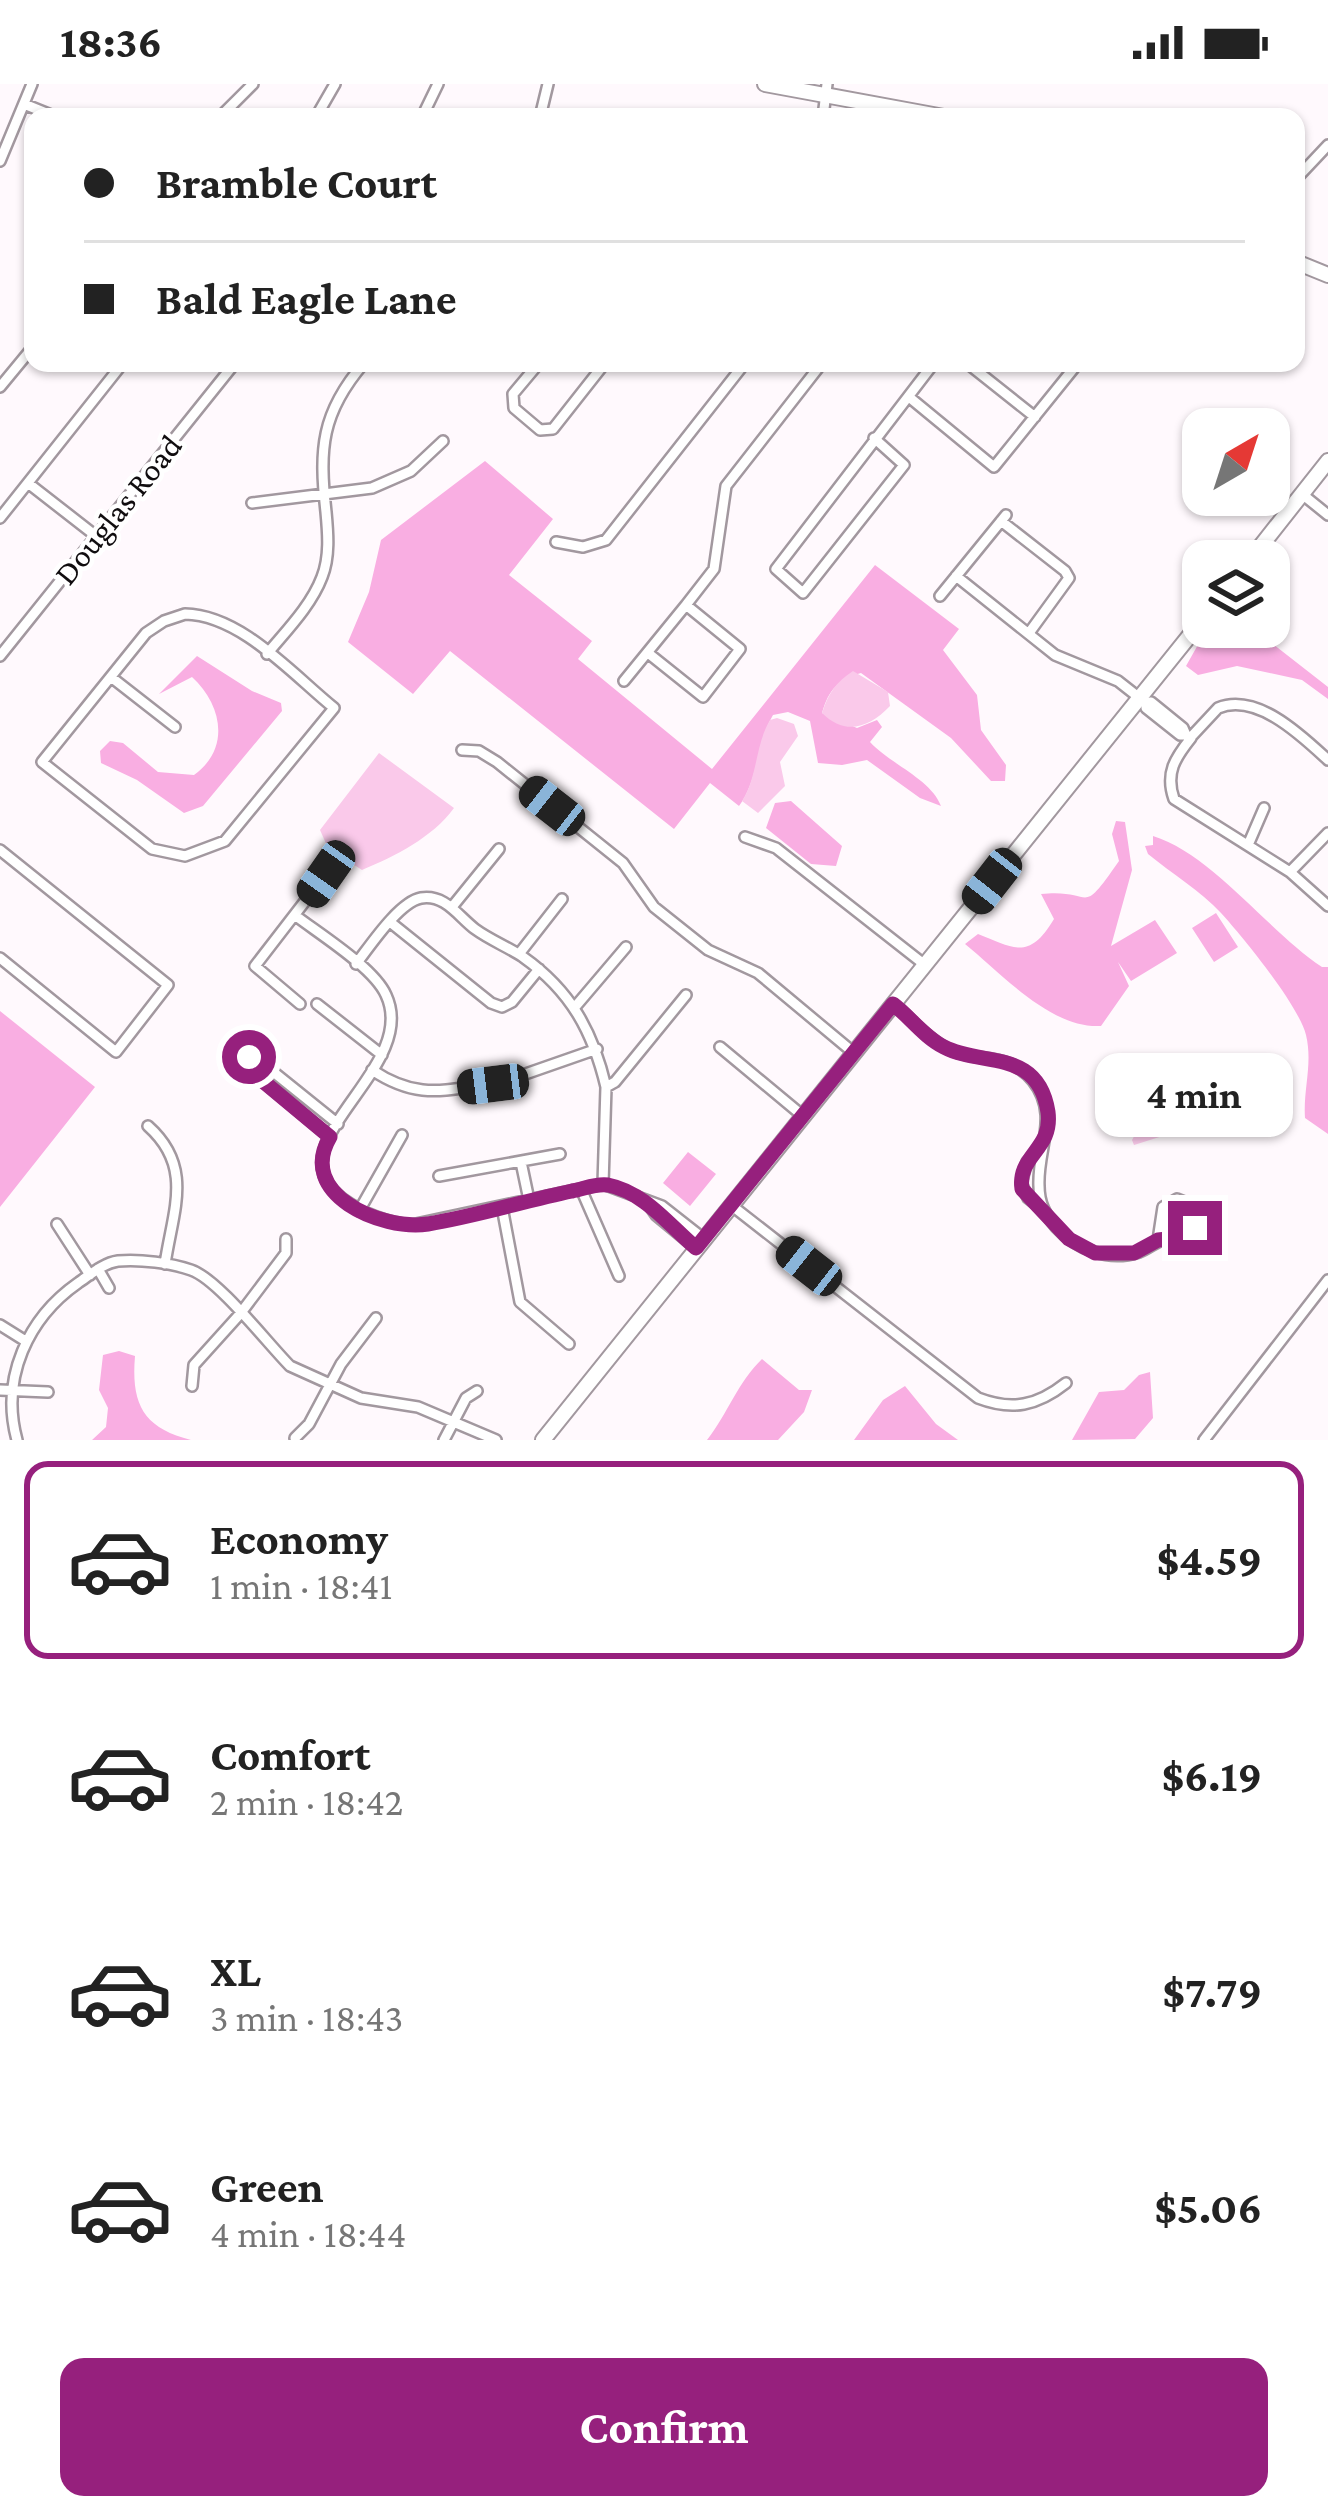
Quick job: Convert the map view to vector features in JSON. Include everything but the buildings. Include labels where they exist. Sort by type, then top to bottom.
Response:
[{"type":"main road","points":[[765,84],[826,89],[904,108]]},
{"type":"main road","points":[[1266,540],[1328,461]]},
{"type":"main road","points":[[543,1440],[1182,647]]},
{"type":"street","points":[[0,161],[32,84]]},
{"type":"street","points":[[229,108],[253,84]]},
{"type":"street","points":[[24,104],[34,108]]},
{"type":"street","points":[[1305,169],[1328,145]]},
{"type":"street","points":[[0,387],[24,357]]},
{"type":"street","points":[[0,518],[116,372]]},
{"type":"street","name":"Douglas Road","points":[[0,656],[225,372]]},
{"type":"street","points":[[267,654],[322,577],[329,538],[321,449],[342,388],[356,372]]},
{"type":"street","points":[[531,372],[513,394],[514,408],[540,430],[553,429],[598,372]]},
{"type":"street","points":[[556,542],[584,548],[606,540],[738,372]]},
{"type":"street","points":[[624,682],[714,569],[726,486],[815,372]]},
{"type":"street","points":[[874,438],[904,465],[803,593],[776,569],[874,438],[928,372]]},
{"type":"street","points":[[979,372],[1035,417]]},
{"type":"street","points":[[909,398],[994,467],[1067,372]]},
{"type":"street","points":[[252,502],[372,488],[412,471],[443,441]]},
{"type":"street","points":[[28,483],[96,536]]},
{"type":"street","points":[[1302,494],[1328,515]]},
{"type":"street","points":[[940,596],[1003,518],[1069,578],[1029,633]]},
{"type":"street","points":[[956,576],[1071,664],[1118,681],[1151,702],[1188,737]]},
{"type":"street","points":[[648,653],[703,697],[740,649],[686,605]]},
{"type":"street","points":[[185,614],[217,619],[267,654],[334,708],[225,841],[185,856],[152,850],[42,762],[146,633],[164,621],[185,614]]},
{"type":"street","points":[[111,677],[176,728]]},
{"type":"street","points":[[1328,760],[1288,725],[1244,705],[1228,704],[1188,737],[1171,768],[1169,783],[1174,799],[1290,872],[1328,906]]},
{"type":"street","points":[[461,750],[479,752],[497,762],[623,862],[654,907],[708,950],[758,974],[854,1052]]},
{"type":"street","points":[[1248,845],[1264,808]]},
{"type":"street","points":[[1290,872],[1328,832]]},
{"type":"street","points":[[745,837],[776,848],[925,965]]},
{"type":"street","points":[[452,908],[499,849]]},
{"type":"street","points":[[0,850],[168,986],[116,1052],[0,958]]},
{"type":"street","points":[[300,1004],[255,966],[326,874]]},
{"type":"street","points":[[356,964],[409,902],[422,897],[438,898],[476,930],[539,969],[575,1007],[596,1048],[606,1088],[602,1184]]},
{"type":"street","points":[[519,954],[562,899]]},
{"type":"street","points":[[296,916],[386,994],[392,1016],[382,1055],[320,1153],[320,1174],[334,1192],[359,1210],[411,1225],[602,1184],[662,1207],[700,1244]]},
{"type":"street","points":[[390,922],[502,1007],[512,1002],[539,969]]},
{"type":"street","points":[[575,1007],[626,947]]},
{"type":"street","points":[[606,1088],[686,994]]},
{"type":"street","points":[[317,1004],[382,1055]]},
{"type":"street","points":[[893,1004],[941,1046],[997,1058],[1026,1073],[1048,1111],[1047,1135],[1027,1162],[1021,1183],[1028,1198],[1069,1239],[1095,1253],[1134,1253],[1158,1240],[1192,1232],[1198,1220],[1192,1205],[1177,1199],[1162,1207],[1158,1240]]},
{"type":"street","points":[[720,1047],[803,1116]]},
{"type":"street","points":[[511,1079],[596,1048]]},
{"type":"street","points":[[330,1137],[247,1068],[249,1057],[338,1124]]},
{"type":"street","points":[[372,1070],[413,1092],[493,1084]]},
{"type":"street","points":[[148,1126],[168,1144],[176,1163],[165,1264]]},
{"type":"street","points":[[359,1210],[402,1135]]},
{"type":"street","points":[[1039,1151],[1042,1208]]},
{"type":"street","points":[[439,1176],[560,1154]]},
{"type":"street","points":[[521,1162],[530,1200]]},
{"type":"street","points":[[581,1189],[619,1276]]},
{"type":"street","points":[[730,1204],[978,1398],[1010,1407],[1031,1404],[1066,1383]]},
{"type":"street","points":[[502,1207],[520,1302],[569,1344]]},
{"type":"street","points":[[57,1224],[109,1288]]},
{"type":"street","points":[[192,1386],[194,1365],[286,1253],[286,1239]]},
{"type":"street","points":[[17,1440],[4,1390],[24,1340],[52,1302],[94,1272],[119,1261],[165,1264],[199,1273],[290,1366],[361,1398],[418,1407],[496,1440]]},
{"type":"street","points":[[1204,1440],[1328,1280]]},
{"type":"street","points":[[296,1438],[376,1318]]},
{"type":"street","points":[[0,1325],[24,1340]]},
{"type":"street","points":[[4,1390],[48,1392]]},
{"type":"street","points":[[444,1440],[466,1398],[477,1391]]},
{"type":"shaded area","points":[[485,461],[553,519],[509,575],[592,641],[578,659],[712,769],[875,565],[959,629],[943,650],[977,695],[981,730],[1006,765],[1005,781],[991,781],[951,738],[861,673],[836,687],[822,713],[857,728],[877,720],[882,727],[870,742],[928,788],[941,806],[920,798],[867,760],[818,763],[810,721],[788,712],[773,715],[739,806],[710,783],[674,829],[450,651],[413,694],[348,642],[369,592],[381,540]]},
{"type":"shaded area","points":[[1196,648],[1278,648],[1328,687],[1328,699],[1302,680],[1237,666],[1198,675],[1186,666]]},
{"type":"shaded area","points":[[197,656],[252,691],[281,703],[282,711],[203,806],[184,813],[137,780],[101,763],[100,751],[110,741],[123,743],[158,772],[194,775],[206,764],[218,740],[218,726],[202,688],[192,677],[159,694]]},
{"type":"shaded area","points":[[853,671],[888,692],[890,706],[874,720],[848,727],[822,713],[833,689]]},
{"type":"shaded area","points":[[777,718],[794,724],[798,736],[780,762],[785,786],[758,813],[742,801],[765,730]]},
{"type":"shaded area","points":[[379,753],[454,808],[424,837],[362,870],[328,848],[320,830]]},
{"type":"shaded area","points":[[791,801],[842,846],[836,866],[811,864],[766,828],[775,803]]},
{"type":"shaded area","points":[[1116,821],[1125,822],[1132,870],[1111,946],[1155,920],[1177,953],[1131,981],[1118,962],[1129,986],[1101,1026],[1082,1025],[1028,997],[965,944],[978,934],[1020,948],[1037,941],[1054,919],[1041,894],[1091,896],[1119,861],[1112,834]]},
{"type":"shaded area","points":[[1153,836],[1197,859],[1302,952],[1328,967],[1328,1134],[1305,1118],[1308,1046],[1293,1007],[1221,913],[1148,854],[1145,846],[1153,845]]},
{"type":"shaded area","points":[[1216,913],[1238,947],[1214,962],[1192,928]]},
{"type":"shaded area","points":[[0,1011],[95,1087],[0,1207]]},
{"type":"shaded area","points":[[1127,1096],[1170,1129],[1169,1134],[1134,1145],[1136,1133]]},
{"type":"shaded area","points":[[688,1152],[716,1174],[690,1206],[663,1183]]},
{"type":"shaded area","points":[[119,1351],[135,1356],[138,1401],[151,1421],[191,1440],[92,1440],[106,1427],[108,1408],[99,1390],[103,1355]]},
{"type":"shaded area","points":[[762,1359],[799,1390],[812,1390],[804,1412],[778,1440],[707,1440],[746,1378]]},
{"type":"shaded area","points":[[1150,1372],[1153,1418],[1135,1439],[1072,1440],[1099,1392],[1124,1390],[1139,1375]]},
{"type":"shaded area","points":[[905,1386],[936,1424],[958,1440],[854,1440],[883,1400]]},
{"type":"route","points":[[249,1057],[247,1068],[330,1137],[320,1153],[320,1174],[334,1192],[359,1210],[389,1222],[427,1224],[602,1184],[647,1202],[696,1248],[893,1004],[941,1046],[1006,1060],[1033,1080],[1048,1111],[1047,1135],[1024,1167],[1022,1189],[1075,1244],[1095,1253],[1128,1255],[1158,1240],[1186,1237],[1195,1228]]}]
